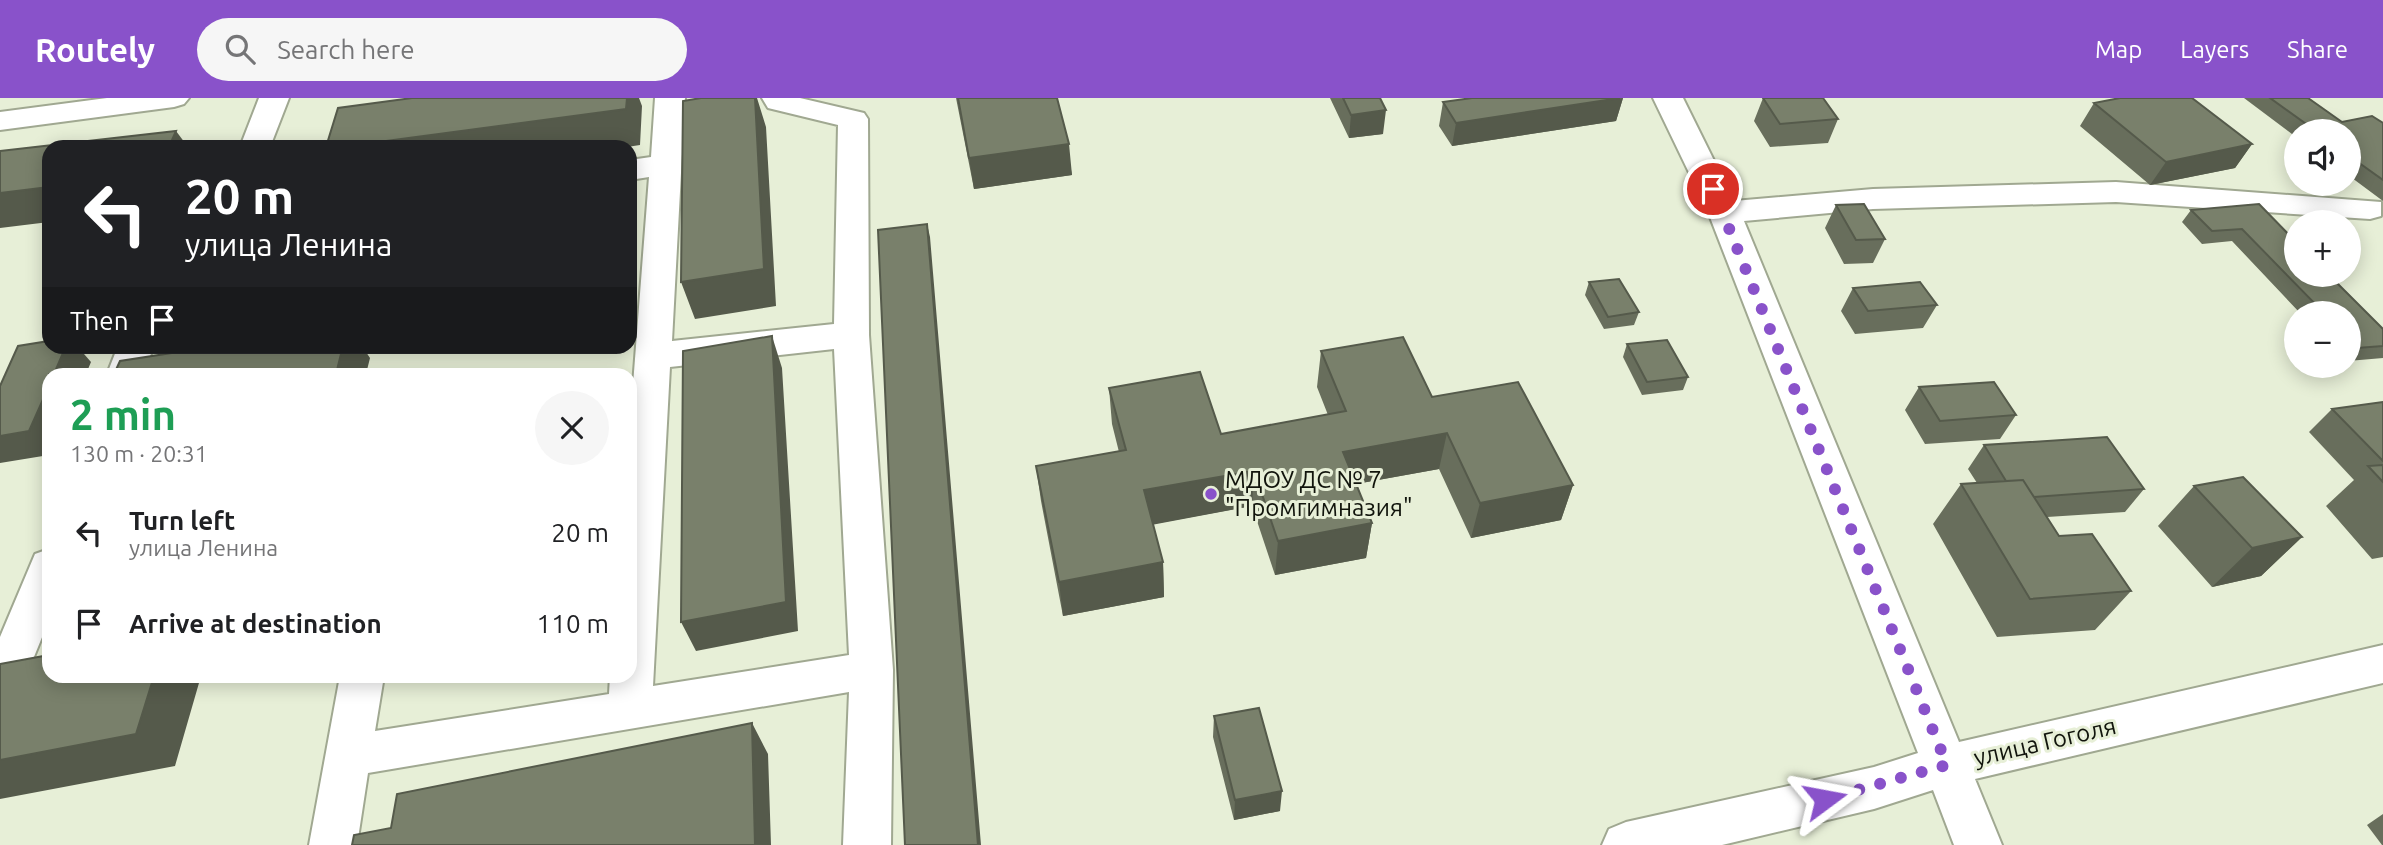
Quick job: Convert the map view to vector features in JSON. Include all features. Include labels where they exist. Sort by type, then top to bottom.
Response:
[{"type":"street","points":[[0,121],[174,98]]},
{"type":"street","points":[[259,140],[274,98]]},
{"type":"street","points":[[637,597],[652,356],[647,167],[670,98]]},
{"type":"street","points":[[778,98],[778,102],[853,119],[851,334],[872,670],[867,845]]},
{"type":"street","points":[[1668,98],[1724,212],[1978,845]]},
{"type":"street","points":[[1724,212],[1873,199],[2116,192],[2370,209]]},
{"type":"street","points":[[652,356],[851,334]]},
{"type":"street","points":[[20,659],[42,588]]},
{"type":"street","name":"улица Гоголя","points":[[1626,845],[1874,788],[1947,765],[2383,664]]},
{"type":"street","points":[[349,756],[872,670]]},
{"type":"street","points":[[333,845],[361,683]]},
{"type":"street","points":[[630,709],[632,683]]},
{"type":"building","points":[[412,98],[627,98],[626,109],[394,140],[328,140],[338,108]]},
{"type":"building","points":[[701,98],[755,98],[764,269],[681,282],[683,101]]},
{"type":"building","points":[[958,98],[1057,98],[1069,144],[969,158]]},
{"type":"building","points":[[1343,98],[1380,98],[1386,110],[1351,115]]},
{"type":"building","points":[[1472,98],[1620,98],[1456,123],[1443,102]]},
{"type":"building","points":[[1763,98],[1823,98],[1838,119],[1780,124]]},
{"type":"building","points":[[2120,98],[2192,98],[2252,144],[2166,162],[2094,103]]},
{"type":"building","points":[[2270,98],[2308,98],[2338,119],[2299,119]]},
{"type":"building","points":[[2372,116],[2383,123],[2383,180],[2361,164],[2361,119],[2357,119]]},
{"type":"building","points":[[176,131],[172,140],[97,140]]},
{"type":"building","points":[[42,146],[42,188],[0,193],[0,151]]},
{"type":"building","points":[[1864,204],[1885,239],[1856,240],[1836,205]]},
{"type":"building","points":[[2259,204],[2284,230],[2284,272],[2242,229],[2212,231],[2191,210]]},
{"type":"building","points":[[927,224],[978,845],[905,845],[878,230]]},
{"type":"building","points":[[1619,279],[1639,312],[1608,317],[1589,282]]},
{"type":"building","points":[[1920,282],[1937,305],[1868,311],[1853,288]]},
{"type":"building","points":[[2299,287],[2341,287],[2355,301],[2312,301]]},
{"type":"building","points":[[2361,307],[2383,329],[2383,346],[2361,348]]},
{"type":"building","points":[[772,336],[786,602],[681,622],[683,351]]},
{"type":"building","points":[[1403,337],[1432,397],[1518,382],[1573,485],[1480,503],[1447,433],[1343,452],[1372,523],[1278,541],[1254,471],[1144,490],[1163,562],[1059,582],[1036,466],[1126,450],[1109,388],[1200,372],[1221,434],[1346,411],[1321,351]]},
{"type":"building","points":[[1667,340],[1688,377],[1647,382],[1627,344]]},
{"type":"building","points":[[42,342],[42,354],[63,354],[57,368],[42,368],[42,402],[29,431],[0,436],[0,386],[18,346]]},
{"type":"building","points":[[165,354],[341,354],[338,368],[117,368],[120,361]]},
{"type":"building","points":[[1994,382],[2016,415],[1940,421],[1919,387]]},
{"type":"building","points":[[2383,402],[2383,461],[2332,409]]},
{"type":"building","points":[[2107,437],[2144,489],[2034,497],[2023,480],[2006,481],[1984,445]]},
{"type":"building","points":[[2383,465],[2383,482],[2368,466]]},
{"type":"building","points":[[2243,477],[2302,537],[2252,548],[2194,486]]},
{"type":"building","points":[[2023,480],[2059,536],[2092,534],[2131,591],[2030,599],[1961,484]]},
{"type":"building","points":[[42,656],[42,683],[152,683],[136,734],[0,760],[0,664]]},
{"type":"building","points":[[1259,708],[1282,791],[1235,800],[1214,716]]},
{"type":"building","points":[[752,723],[755,845],[352,845],[354,835],[391,828],[397,794]]},
{"type":"place","name":"МДОУ ДС № 7 \"Промгимназия\"","points":[[1211,494]]},
{"type":"route","points":[[1713,189],[1947,765],[1874,788],[1825,799]]}]
